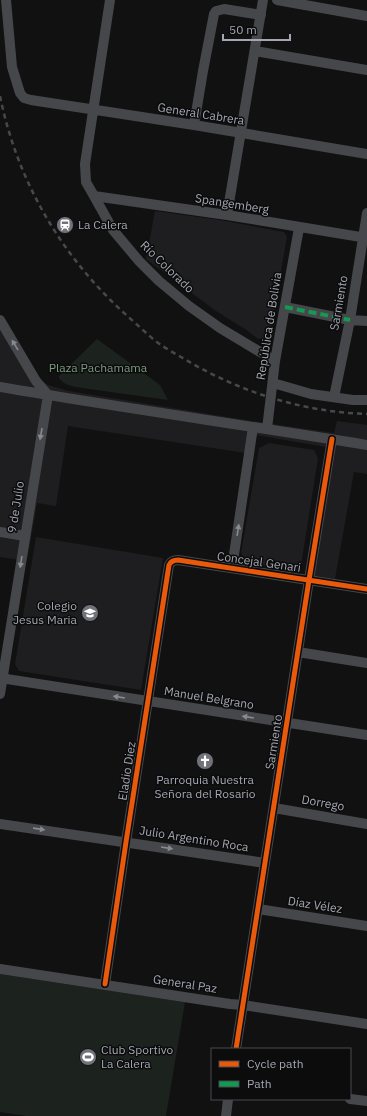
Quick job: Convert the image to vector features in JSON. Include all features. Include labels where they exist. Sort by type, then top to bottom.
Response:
[{"type":"street","name":"General Cabrera","points":[[6,0],[12,67],[20,93],[24,98],[367,154]]},
{"type":"street","name":"Río Colorado","points":[[110,0],[85,164],[86,182],[113,230],[139,261],[159,281],[201,315],[275,361]]},
{"type":"street","points":[[227,215],[263,0]]},
{"type":"street","points":[[277,0],[367,16]]},
{"type":"street","points":[[194,125],[214,14],[216,11],[224,9],[261,15]]},
{"type":"street","points":[[255,51],[367,70]]},
{"type":"street","name":"Spangemberg","points":[[94,196],[227,215],[365,238]]},
{"type":"street","name":"Sarmiento","points":[[334,397],[365,238],[367,213]]},
{"type":"street","name":"República de Bolivia","points":[[267,429],[275,361],[299,228]]},
{"type":"street","points":[[285,307],[350,320],[367,321]]},
{"type":"street","points":[[0,320],[30,370],[48,396]]},
{"type":"street","points":[[14,389],[24,385],[27,381],[30,370]]},
{"type":"street","points":[[273,383],[311,394],[353,400],[367,400]]},
{"type":"street","points":[[0,387],[48,396],[367,444]]},
{"type":"street","name":"9 de Julio","points":[[0,694],[1,678],[48,396]]},
{"type":"street","points":[[232,568],[254,427]]},
{"type":"street","name":"Sarmiento","points":[[236,1048],[286,723],[332,439]]},
{"type":"street","points":[[0,532],[25,536]]},
{"type":"street","name":"Concejal Genari","points":[[172,561],[178,560],[367,589]]},
{"type":"street","name":"Eladio Diez","points":[[105,984],[169,565],[172,561]]},
{"type":"street","points":[[298,652],[367,663]]},
{"type":"street","name":"Manuel Belgrano","points":[[1,678],[367,735]]},
{"type":"street","name":"Dorrego","points":[[274,808],[367,824]]},
{"type":"street","name":"Julio Argentino Roca","points":[[0,824],[265,863]]},
{"type":"street","name":"Díaz Vélez","points":[[258,909],[367,926]]},
{"type":"street","name":"General Paz","points":[[0,969],[230,1004],[243,1004],[367,1024]]},
{"type":"street","points":[[351,1099],[367,1102]]},
{"type":"street","points":[[226,1116],[228,1100]]},
{"type":"shaded area","points":[[155,211],[220,220],[284,232],[287,237],[269,338],[258,339],[216,311],[146,259]]},
{"type":"shaded area","points":[[0,315],[40,379],[48,385],[69,391],[334,433],[337,421],[367,425],[367,474],[354,472],[335,579],[305,574],[326,447],[256,435],[252,454],[68,426],[56,506],[37,503],[27,561],[0,557]]},
{"type":"shaded area","points":[[269,443],[314,450],[318,458],[300,572],[245,562],[241,553],[259,448]]},
{"type":"shaded area","points":[[36,537],[163,558],[141,690],[19,671],[15,664]]},
{"type":"green space","name":"Plaza Pachamama","points":[[97,339],[160,385],[168,400],[82,388],[69,385],[61,381],[59,376]]},
{"type":"green space","name":"Club Sportivo La Calera","points":[[0,974],[185,1002],[166,1116],[26,1116],[0,1112]]},
{"type":"railway","points":[[0,96],[8,129],[19,160],[32,191],[48,220],[86,273],[108,298],[150,336],[166,348],[202,369],[224,380],[270,398],[318,409],[367,414]]},
{"type":"marked path","points":[[285,307],[350,320]]},
{"type":"cycle path","points":[[236,1048],[332,439]]},
{"type":"cycle path","points":[[105,984],[169,565],[173,561],[178,560],[367,589]]},
{"type":"place","name":"La Calera","points":[[65,225]]},
{"type":"place","name":"Colegio Jesus Maria","points":[[90,613]]},
{"type":"place","name":"Parroquia Nuestra Señora del Rosario","points":[[205,761]]},
{"type":"place","name":"Club Sportivo La Calera","points":[[88,1057]]}]
